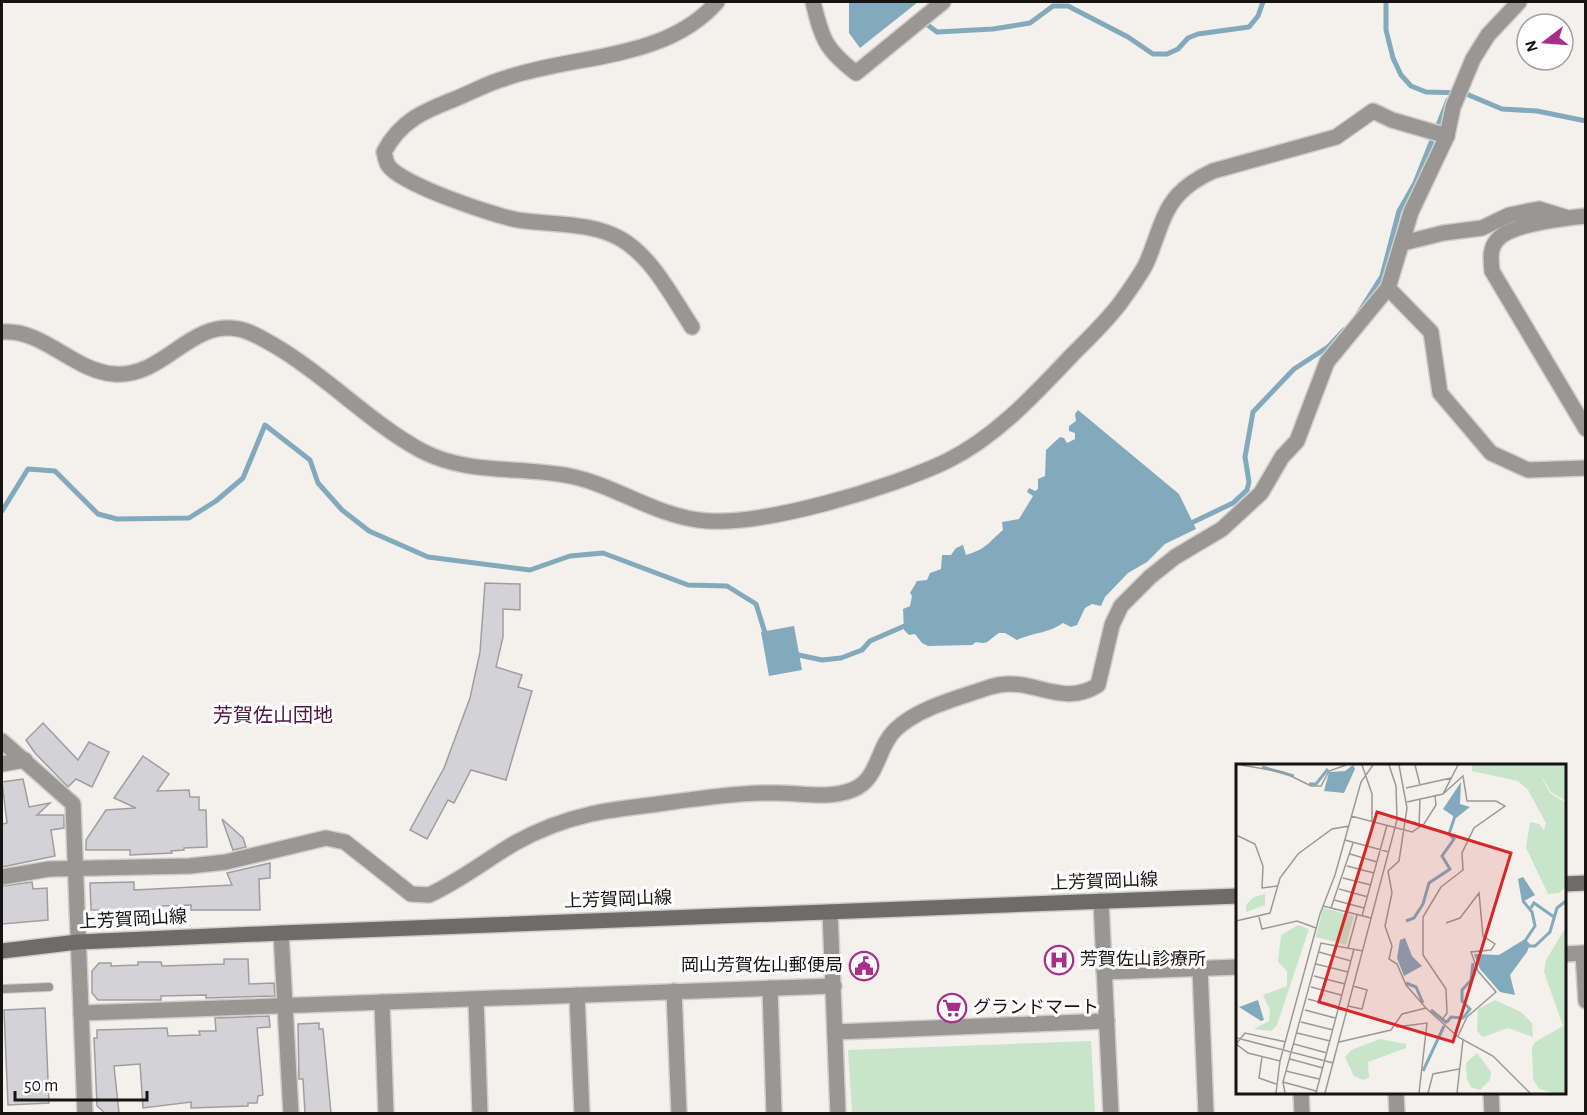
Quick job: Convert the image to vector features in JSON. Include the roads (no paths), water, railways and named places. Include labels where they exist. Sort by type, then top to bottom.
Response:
[{"type":"main road","points":[[1566,884],[1586,883]]},
{"type":"main road","name":"上芳賀岡山線","points":[[2,951],[78,942],[280,933],[1236,896]]},
{"type":"street","points":[[692,327],[637,249],[618,237],[594,229],[515,219],[432,191],[404,179],[388,166],[384,152],[393,135],[424,111],[507,77],[594,59],[666,39],[705,16],[717,2]]},
{"type":"street","points":[[813,2],[821,33],[832,54],[856,73],[943,2]]},
{"type":"street","points":[[2,878],[49,869],[190,866],[226,862],[326,838],[345,842],[411,894],[429,895],[453,884],[531,835],[591,814],[698,799],[771,793],[837,795],[853,790],[866,783],[885,744],[894,731],[907,721],[926,710],[993,686],[1010,682],[1040,687],[1055,693],[1084,694],[1098,685],[1112,625],[1121,606],[1134,590],[1167,564],[1222,529],[1261,493],[1282,457],[1297,441],[1327,362],[1388,288],[1411,212],[1439,134],[1473,59],[1488,35],[1519,2]]},
{"type":"street","points":[[2,332],[30,335],[96,370],[116,374],[153,365],[173,354],[189,339],[205,330],[224,327],[243,329],[298,359],[399,436],[424,452],[449,462],[474,468],[537,470],[571,476],[597,483],[673,515],[701,521],[764,519],[908,477],[949,460],[990,435],[1061,367],[1120,303],[1144,266],[1176,197],[1196,179],[1234,164],[1336,137],[1373,111],[1392,120],[1439,134]]},
{"type":"street","points":[[1403,243],[1443,233],[1482,228],[1509,215],[1539,209],[1568,217]]},
{"type":"street","points":[[1586,216],[1568,217],[1517,229],[1498,239],[1490,255],[1492,271],[1586,429]]},
{"type":"street","points":[[1388,288],[1431,332],[1440,393],[1491,453],[1528,470],[1586,468]]},
{"type":"street","points":[[2,741],[73,804],[85,1113]]},
{"type":"street","points":[[2,764],[25,760]]},
{"type":"street","points":[[1101,901],[1111,1113]]},
{"type":"street","points":[[830,912],[838,1113]]},
{"type":"street","points":[[280,933],[291,1113]]},
{"type":"street","points":[[1566,954],[1585,953],[1586,1001]]},
{"type":"street","points":[[1104,972],[1236,967]]},
{"type":"street","points":[[1200,968],[1206,1113]]},
{"type":"street","points":[[81,1013],[834,986]]},
{"type":"street","points":[[770,988],[774,1113]]},
{"type":"street","points":[[674,991],[679,1113]]},
{"type":"street","points":[[577,995],[582,1113]]},
{"type":"street","points":[[476,999],[480,1113]]},
{"type":"street","points":[[382,1002],[386,1113]]},
{"type":"street","points":[[836,1032],[1107,1021]]},
{"type":"street","points":[[1301,1094],[1302,1113]]},
{"type":"street","points":[[1396,1094],[1397,1113]]},
{"type":"street","points":[[1491,1094],[1492,1113]]},
{"type":"lane","points":[[2,989],[50,987]]},
{"type":"water","points":[[849,2],[918,2],[860,48],[849,33]]},
{"type":"water","points":[[1078,410],[1179,494],[1196,529],[1165,544],[1147,562],[1128,573],[1105,597],[1101,606],[1092,604],[1085,608],[1077,625],[1071,627],[1063,623],[1017,640],[1005,633],[999,633],[986,642],[976,642],[972,645],[928,646],[922,643],[915,634],[909,635],[904,630],[903,609],[910,606],[912,596],[910,593],[917,581],[927,580],[930,573],[941,569],[942,555],[951,555],[956,548],[963,545],[966,555],[978,550],[1003,530],[1002,522],[1019,519],[1033,496],[1027,492],[1029,488],[1035,491],[1038,489],[1038,479],[1045,476],[1046,450],[1060,437],[1064,438],[1067,443],[1075,439],[1075,433],[1069,431],[1069,426],[1076,421],[1075,414]]},
{"type":"water","points":[[794,626],[802,670],[769,676],[761,632]]},
{"type":"waterway","points":[[925,23],[937,32],[993,29],[1030,23],[1053,6],[1068,6],[1128,37],[1153,54],[1167,54],[1178,49],[1188,38],[1198,34],[1249,27],[1258,16],[1263,2]]},
{"type":"waterway","points":[[1386,2],[1386,30],[1393,58],[1401,75],[1411,86],[1426,92],[1464,93],[1502,109],[1537,111],[1586,121]]},
{"type":"waterway","points":[[1358,314],[1382,276],[1399,211],[1415,183],[1448,100]]},
{"type":"waterway","points":[[1187,525],[1233,503],[1247,490],[1249,482],[1245,457],[1253,412],[1294,369],[1328,347],[1344,330]]},
{"type":"waterway","points":[[2,511],[28,469],[55,471],[98,514],[117,519],[189,518],[216,501],[243,478],[265,425],[310,460],[318,483],[342,510],[369,531],[428,557],[530,570],[570,556],[603,553],[688,585],[727,586],[756,604],[766,636]]},
{"type":"waterway","points":[[794,654],[822,660],[841,658],[862,650],[870,641],[909,624]]},
{"type":"place","name":"芳賀佐山診療所","points":[[1059,960]]},
{"type":"place","name":"岡山芳賀佐山郵便局","points":[[864,966]]},
{"type":"place","name":"グランドマート","points":[[952,1008]]},
{"type":"district","name":"芳賀佐山団地","points":[[273,716]]}]
